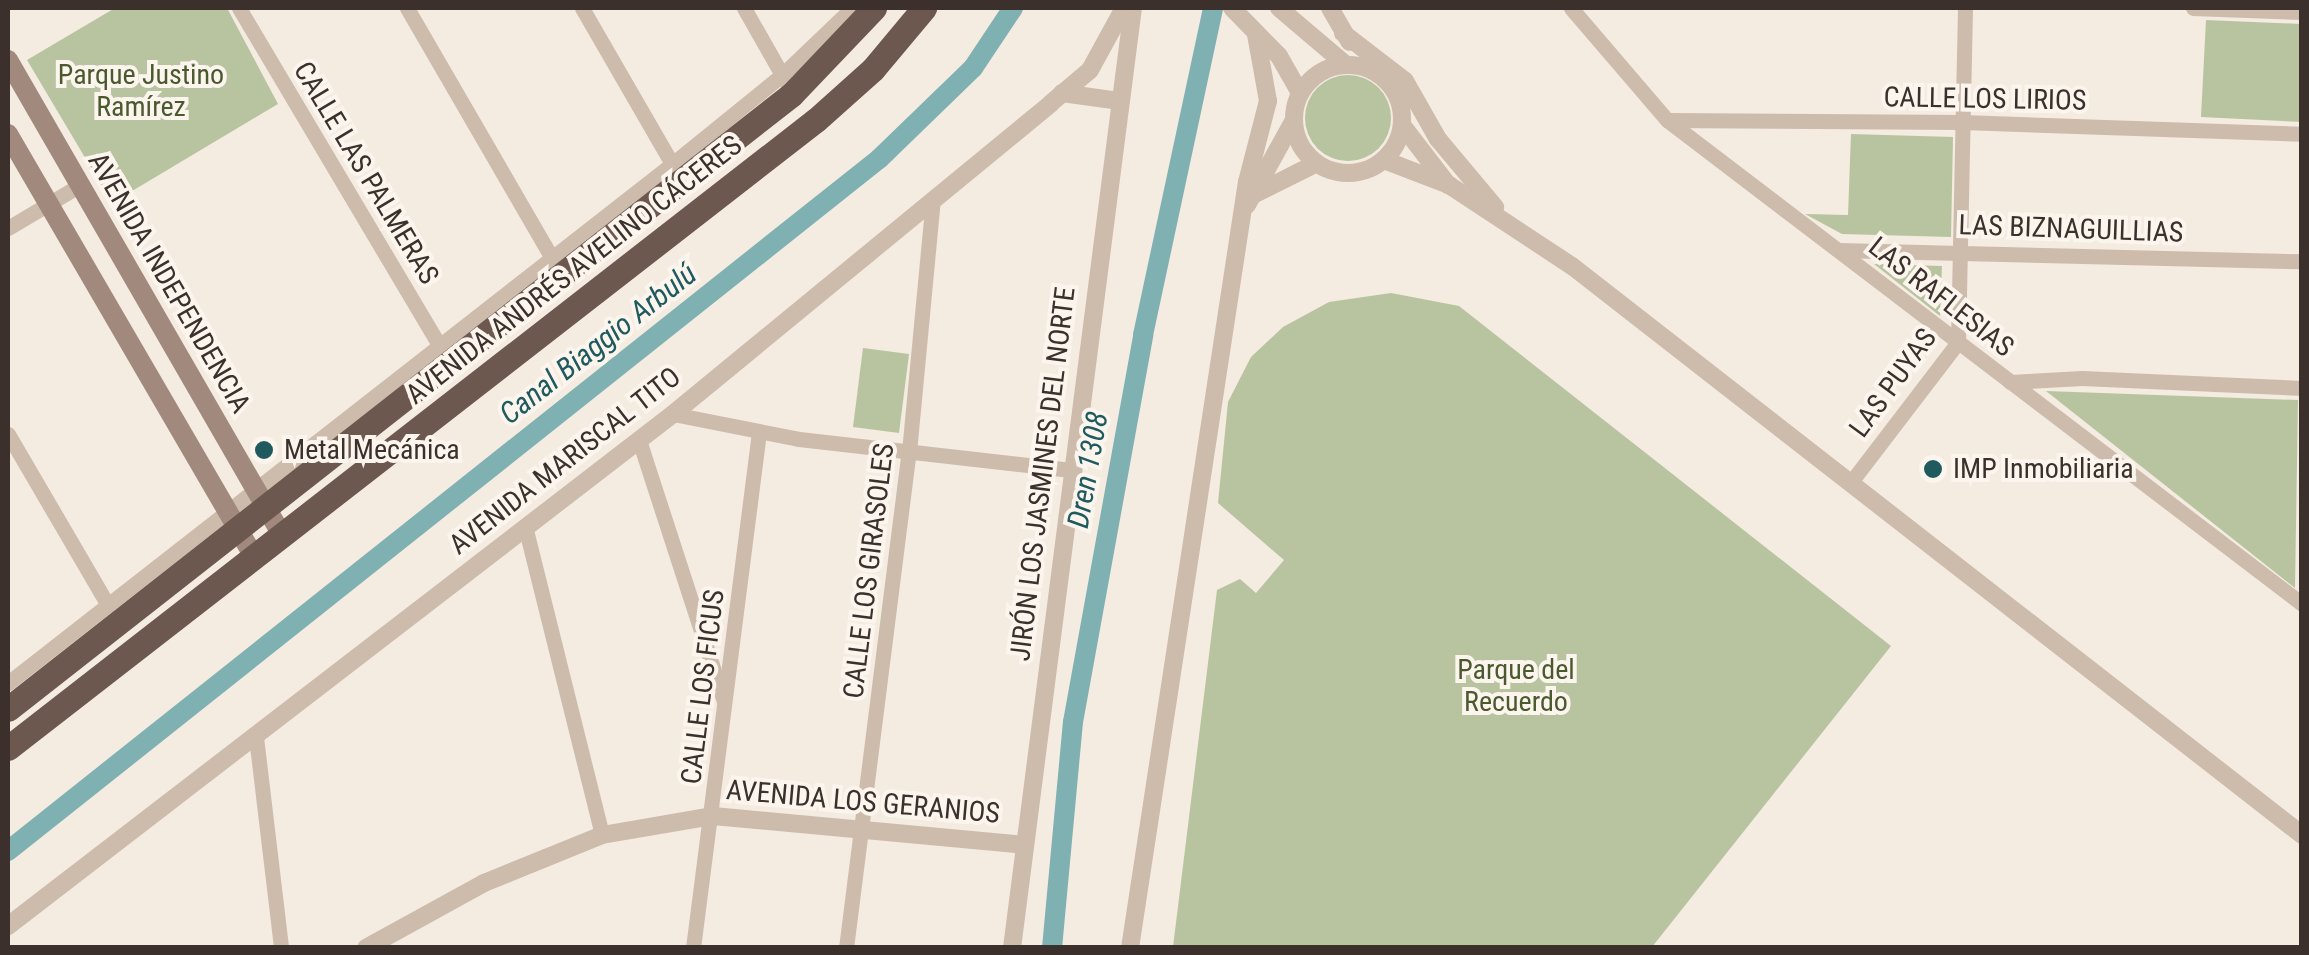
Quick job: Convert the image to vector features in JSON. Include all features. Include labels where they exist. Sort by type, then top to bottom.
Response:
[{"type":"highway","name":"AVENIDA ANDRÉS AVELINO CÁCERES","points":[[8,709],[444,354],[787,85],[874,8]]},
{"type":"highway","name":"AVENIDA ANDRÉS AVELINO CÁCERES","points":[[8,748],[851,89],[924,8]]},
{"type":"highway","points":[[818,56],[851,89]]},
{"type":"main road","name":"AVENIDA INDEPENDENCIA","points":[[8,60],[282,535]]},
{"type":"main road","points":[[8,134],[254,557]]},
{"type":"street","name":"CALLE LAS PALMERAS","points":[[239,8],[444,354]]},
{"type":"street","points":[[407,8],[556,266]]},
{"type":"street","points":[[582,8],[676,172]]},
{"type":"street","points":[[744,8],[787,85]]},
{"type":"street","name":"AVENIDA ANDRÉS AVELINO CÁCERES","points":[[818,56],[852,8]]},
{"type":"street","name":"AVENIDA MARISCAL TITO","points":[[8,926],[673,414],[1090,70],[1124,8]]},
{"type":"street","name":"JIRÓN LOS JASMINES DEL NORTE","points":[[1012,948],[1132,8]]},
{"type":"street","points":[[1279,8],[1344,64]]},
{"type":"street","points":[[1330,8],[1368,68],[1395,91],[1402,125],[1449,185]]},
{"type":"street","name":"LAS RAFLESIAS","points":[[1571,8],[1667,120],[2302,604]]},
{"type":"street","name":"LAS PUYAS","points":[[1851,482],[1958,342],[1965,8]]},
{"type":"street","points":[[2193,8],[2302,12]]},
{"type":"street","points":[[1234,10],[1300,93]]},
{"type":"street","points":[[1343,33],[1405,81],[1438,138],[1513,227]]},
{"type":"street","points":[[1130,948],[1268,101],[1256,34]]},
{"type":"street","points":[[1251,200],[1294,120],[1300,93],[1319,73],[1344,64],[1368,68]]},
{"type":"street","points":[[1062,94],[1120,102]]},
{"type":"street","points":[[1294,120],[1300,144],[1316,163],[1351,173],[1384,160],[1402,125]]},
{"type":"street","name":"CALLE LOS LIRIOS","points":[[1667,120],[1962,122],[2302,134]]},
{"type":"street","points":[[1384,160],[1449,185],[1513,227],[1851,482],[2302,835]]},
{"type":"street","points":[[1251,200],[1316,163]]},
{"type":"street","points":[[8,228],[80,184]]},
{"type":"street","name":"CALLE LOS GIRASOLES","points":[[846,948],[909,452],[933,199]]},
{"type":"street","name":"LAS BIZNAGUILLIAS","points":[[1838,250],[2302,261]]},
{"type":"street","points":[[2010,382],[2082,378],[2302,388]]},
{"type":"street","points":[[673,414],[759,432],[1071,470]]},
{"type":"street","name":"CALLE LOS FICUS","points":[[692,948],[713,816],[759,432]]},
{"type":"street","points":[[8,434],[108,605]]},
{"type":"street","points":[[639,440],[726,709]]},
{"type":"street","name":"AVENIDA ANDRÉS AVELINO CÁCERES","points":[[8,683],[108,605],[234,523]]},
{"type":"street","points":[[525,526],[602,835]]},
{"type":"street","points":[[256,738],[281,948]]},
{"type":"street","name":"AVENIDA LOS GERANIOS","points":[[366,948],[484,883],[602,835],[713,816],[1024,845]]},
{"type":"green space","name":"Parque Justino Ramírez","points":[[115,8],[227,8],[278,104],[112,203],[27,60]]},
{"type":"green space","points":[[2206,20],[2301,24],[2301,122],[2201,117]]},
{"type":"green space","points":[[1348,75],[1372,82],[1384,94],[1391,118],[1384,142],[1372,154],[1348,161],[1324,154],[1312,142],[1305,118],[1312,94],[1324,82]]},
{"type":"green space","points":[[1851,134],[1953,137],[1951,237],[1842,234],[1805,214],[1848,215]]},
{"type":"green space","points":[[1874,264],[1942,266],[1940,316]]},
{"type":"green space","name":"Parque del Recuerdo","points":[[1391,293],[1459,306],[1891,646],[1652,947],[1173,947],[1217,590],[1240,579],[1256,593],[1284,560],[1218,503],[1228,402],[1251,357],[1283,327],[1329,302]]},
{"type":"green space","points":[[863,348],[909,354],[899,433],[853,427]]},
{"type":"green space","points":[[2046,391],[2298,400],[2295,588]]},
{"type":"waterway","name":"Canal Biaggio Arbulú","points":[[8,851],[879,159],[973,68],[1013,8]]},
{"type":"waterway","name":"Dren 1308","points":[[1052,948],[1073,722],[1143,335],[1213,8]]},
{"type":"place","name":"Metal Mecánica","points":[[264,450]]},
{"type":"place","name":"IMP Inmobiliaria","points":[[1933,469]]}]
